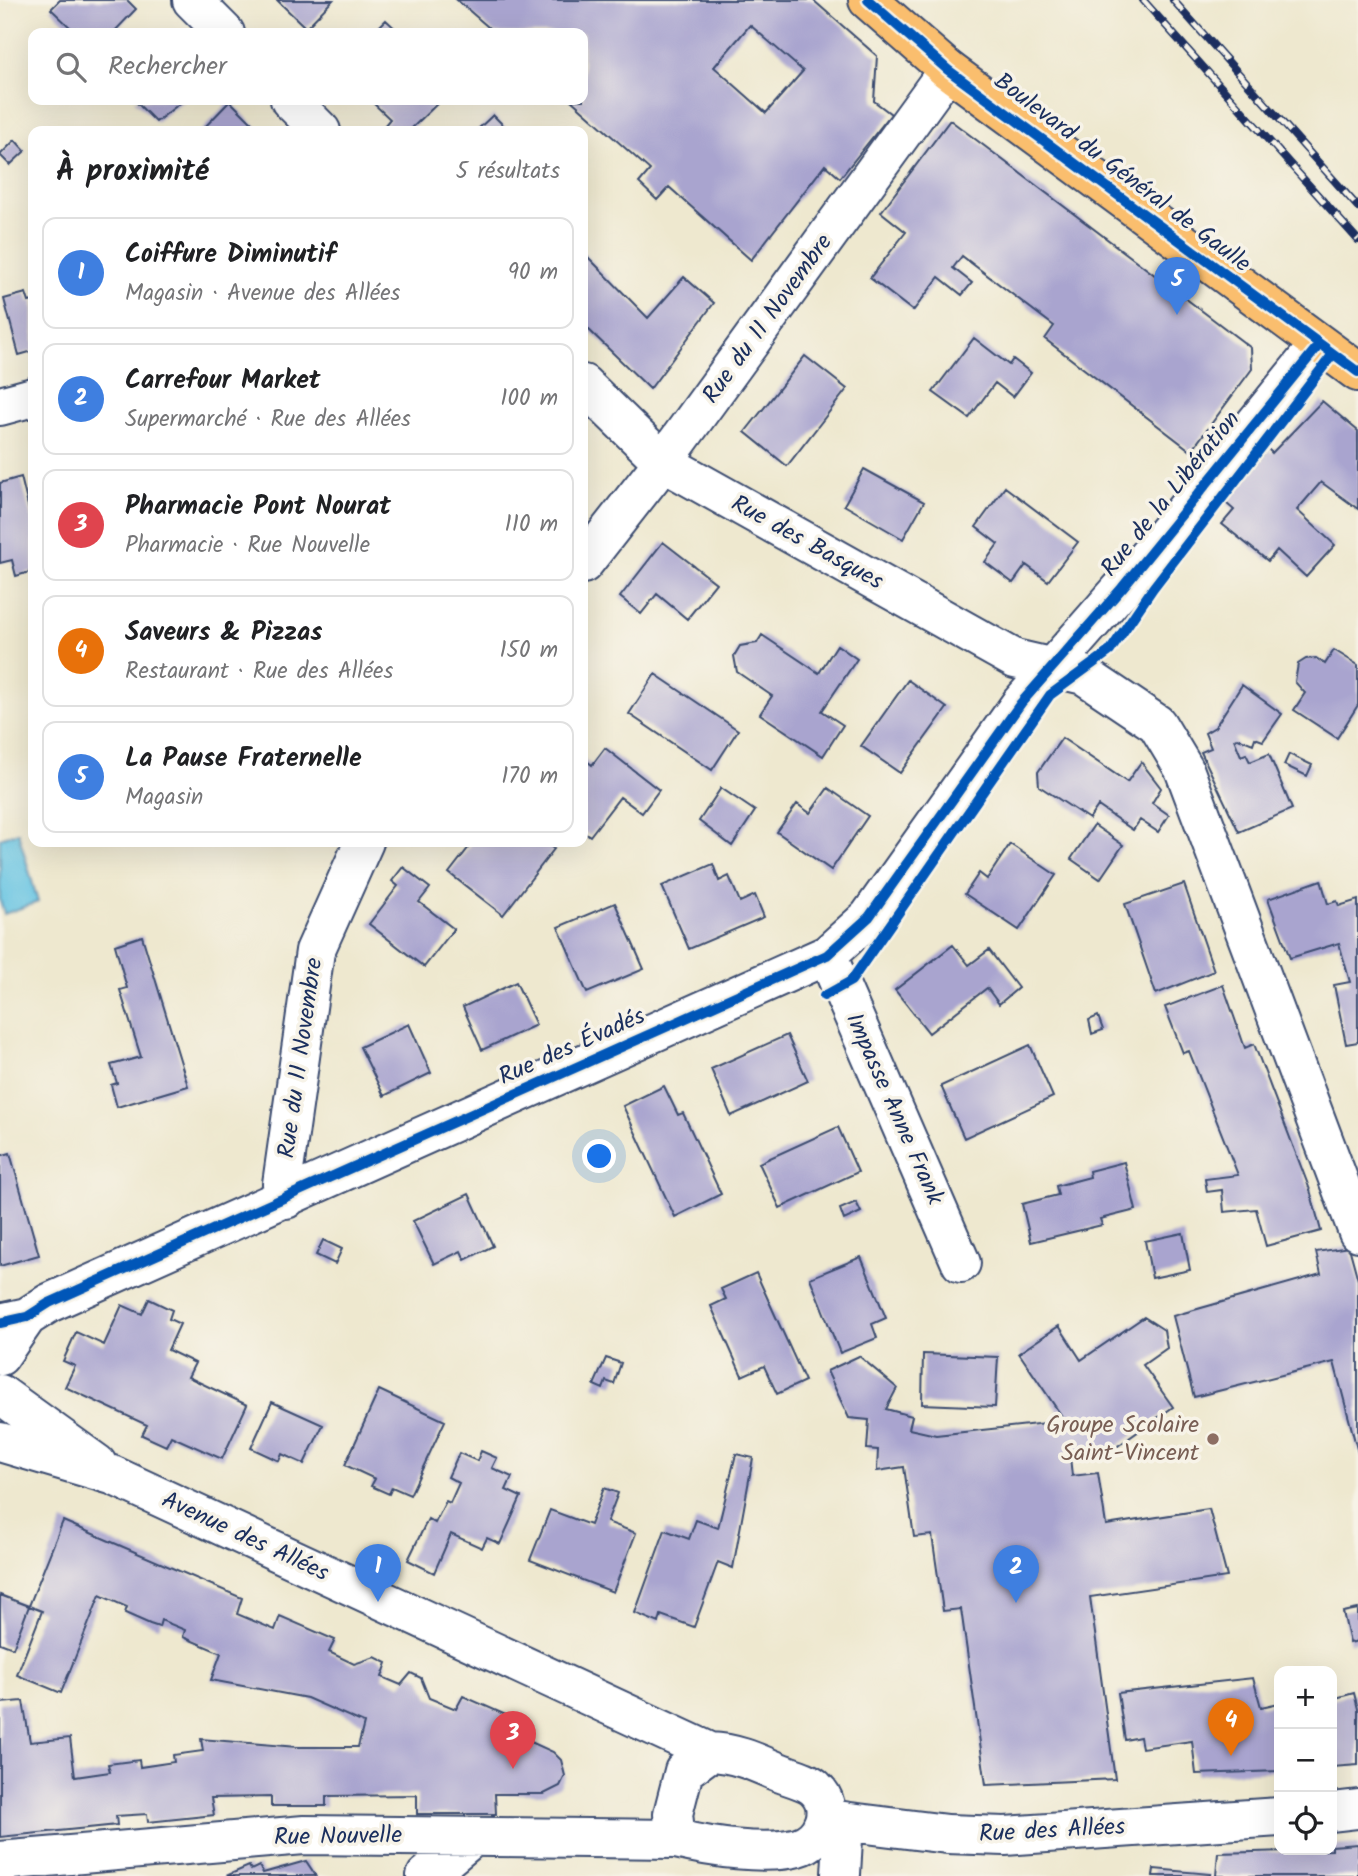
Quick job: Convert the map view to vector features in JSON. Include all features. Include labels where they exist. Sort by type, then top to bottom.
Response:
[{"type":"main road","name":"Boulevard du Général de Gaulle","points":[[868,0],[948,70],[1358,372]]},
{"type":"street","points":[[192,0],[220,28]]},
{"type":"street","name":"Rue du 11 Novembre","points":[[588,558],[663,463],[948,70]]},
{"type":"street","points":[[295,105],[316,126]]},
{"type":"street","name":"Rue de la Libération","points":[[1053,668],[1319,345]]},
{"type":"street","name":"Rue des Basques","points":[[588,389],[663,463],[1015,659],[1053,668]]},
{"type":"street","points":[[0,406],[28,398]]},
{"type":"street","points":[[1053,668],[1084,675],[1157,724],[1184,769],[1358,1232]]},
{"type":"street","name":"Rue des Évadés","points":[[14,1320],[827,955],[869,917],[1021,703],[1053,668]]},
{"type":"street","name":"Rue du 11 Novembre","points":[[286,1199],[282,1184],[315,951],[363,847]]},
{"type":"street","name":"Impasse Anne Frank","points":[[827,955],[961,1263]]},
{"type":"street","points":[[0,1356],[14,1320]]},
{"type":"street","name":"Avenue des Allées","points":[[0,1394],[38,1418],[112,1475]]},
{"type":"street","name":"Avenue des Allées","points":[[0,1442],[112,1475],[645,1722],[697,1761]]},
{"type":"street","points":[[676,1839],[673,1814],[697,1761],[734,1753],[815,1788],[824,1803],[841,1875]]},
{"type":"street","points":[[1337,1811],[1358,1809]]},
{"type":"street","name":"Rue des Allées","points":[[676,1839],[710,1847],[749,1849],[797,1847],[828,1827],[1005,1836],[1274,1817]]},
{"type":"street","name":"Rue Nouvelle","points":[[0,1861],[304,1835],[676,1839]]},
{"type":"street","points":[[426,1876],[473,1837]]},
{"type":"water","points":[[18,832],[38,902],[4,914],[0,900],[0,838]]},
{"type":"building","points":[[60,0],[127,0],[136,9],[118,28],[71,28],[51,9]]},
{"type":"building","points":[[277,0],[333,0],[306,28]]},
{"type":"building","points":[[457,0],[813,0],[877,56],[874,101],[891,114],[840,178],[825,165],[751,260],[669,187],[657,200],[639,183],[650,170],[577,105],[588,105],[588,28],[489,28]],"holes":[[[750,25],[803,71],[766,113],[714,67]]]},
{"type":"building","points":[[386,20],[395,28],[378,28]]},
{"type":"building","points":[[139,105],[178,105],[156,122]]},
{"type":"building","points":[[226,105],[234,105],[255,126],[206,126]]},
{"type":"building","points":[[375,105],[436,105],[414,126],[384,126],[390,119]]},
{"type":"building","points":[[493,115],[504,126],[481,126]]},
{"type":"building","points":[[950,120],[1251,348],[1252,369],[1191,451],[1045,339],[1054,326],[962,256],[953,268],[972,283],[962,295],[939,277],[913,311],[870,278],[906,232],[881,212]]},
{"type":"building","points":[[15,140],[25,151],[10,165],[0,155]]},
{"type":"building","points":[[588,257],[648,318],[684,277],[714,303],[650,389],[588,329]]},
{"type":"building","points":[[26,293],[28,352],[19,355],[4,299]]},
{"type":"building","points":[[974,338],[1009,365],[1013,359],[1031,373],[1013,397],[995,383],[969,418],[933,392]]},
{"type":"building","points":[[805,356],[847,389],[787,466],[745,432]]},
{"type":"building","points":[[1322,401],[1358,431],[1358,509],[1321,482],[1297,510],[1335,545],[1306,577],[1277,550],[1268,561],[1222,524],[1234,510],[1226,503],[1268,449],[1272,453]]},
{"type":"building","points":[[864,469],[924,502],[903,539],[844,505]]},
{"type":"building","points":[[21,477],[28,506],[28,572],[16,576],[12,560],[0,563],[0,483]]},
{"type":"building","points":[[1005,487],[1078,542],[1048,581],[1026,565],[1013,583],[985,562],[998,544],[976,527]]},
{"type":"building","points":[[663,542],[716,583],[687,619],[657,594],[641,614],[620,597]]},
{"type":"building","points":[[762,635],[819,673],[837,645],[857,659],[822,711],[843,725],[823,756],[760,714],[772,696],[737,672],[734,656],[740,646],[757,643]]},
{"type":"building","points":[[1334,650],[1358,665],[1358,705],[1337,738],[1294,710],[1305,693],[1295,682],[1298,664],[1306,659],[1316,658],[1325,664]]},
{"type":"building","points":[[655,674],[738,730],[712,770],[629,714]]},
{"type":"building","points":[[908,680],[947,708],[900,773],[861,746]]},
{"type":"building","points":[[1242,685],[1282,714],[1263,741],[1255,738],[1253,744],[1234,739],[1241,756],[1246,754],[1250,762],[1269,754],[1292,809],[1239,832],[1201,752],[1211,748],[1205,733],[1215,727]]},
{"type":"building","points":[[1062,738],[1127,782],[1141,762],[1161,788],[1152,803],[1169,815],[1158,832],[1140,820],[1133,830],[1098,806],[1089,819],[1039,786],[1038,772]]},
{"type":"building","points":[[605,748],[659,790],[642,813],[620,797],[590,836],[588,762],[592,765]]},
{"type":"building","points":[[1289,754],[1312,765],[1307,776],[1284,765]]},
{"type":"building","points":[[721,788],[755,811],[732,846],[699,821]]},
{"type":"building","points":[[828,788],[868,816],[831,870],[777,832],[797,804],[810,813]]},
{"type":"building","points":[[1094,825],[1123,845],[1100,879],[1071,859]]},
{"type":"building","points":[[1010,844],[1056,875],[1019,930],[965,894],[979,873],[987,879]]},
{"type":"building","points":[[469,847],[554,849],[503,915],[449,873]]},
{"type":"building","points":[[713,864],[719,881],[729,876],[740,902],[755,895],[764,917],[689,949],[662,886]]},
{"type":"building","points":[[403,867],[430,888],[419,902],[454,929],[424,967],[369,924],[398,886],[392,881]]},
{"type":"building","points":[[1321,880],[1328,904],[1337,901],[1339,906],[1358,900],[1358,1042],[1346,1044],[1334,985],[1350,982],[1339,943],[1290,958],[1268,899]]},
{"type":"building","points":[[1184,884],[1214,971],[1156,994],[1125,904]]},
{"type":"building","points":[[615,903],[644,969],[587,993],[558,927]]},
{"type":"building","points":[[142,936],[188,1086],[117,1107],[111,1085],[117,1083],[111,1065],[141,1057],[120,990],[127,988],[115,945]]},
{"type":"building","points":[[953,945],[969,965],[989,950],[1018,988],[999,1004],[987,988],[929,1033],[895,990]]},
{"type":"building","points":[[516,982],[536,1025],[482,1050],[463,1007]]},
{"type":"building","points":[[1223,985],[1245,1048],[1254,1044],[1310,1190],[1321,1231],[1266,1246],[1256,1209],[1224,1212],[1222,1190],[1207,1192],[1205,1179],[1238,1175],[1189,1051],[1183,1053],[1165,1007]]},
{"type":"building","points":[[1098,1016],[1103,1030],[1092,1034],[1089,1020]]},
{"type":"building","points":[[409,1024],[431,1073],[384,1096],[360,1047]]},
{"type":"building","points":[[787,1035],[808,1081],[731,1116],[711,1069]]},
{"type":"building","points":[[1030,1045],[1053,1097],[964,1138],[941,1086]]},
{"type":"building","points":[[664,1086],[678,1115],[683,1113],[721,1194],[675,1217],[623,1106]]},
{"type":"building","points":[[838,1127],[858,1172],[780,1208],[759,1163]]},
{"type":"building","points":[[10,1153],[39,1255],[0,1266],[0,1156]]},
{"type":"building","points":[[1124,1162],[1136,1210],[1100,1219],[1102,1225],[1031,1242],[1022,1204],[1058,1195],[1056,1186],[1090,1177],[1089,1171]]},
{"type":"building","points":[[469,1194],[493,1246],[465,1260],[461,1251],[434,1264],[413,1221]]},
{"type":"building","points":[[856,1202],[861,1212],[844,1220],[840,1209]]},
{"type":"building","points":[[1183,1233],[1190,1270],[1152,1278],[1145,1241]]},
{"type":"building","points":[[323,1240],[342,1249],[335,1264],[316,1255]]},
{"type":"building","points":[[1349,1247],[1358,1280],[1358,1453],[1334,1362],[1194,1397],[1173,1316],[1321,1274],[1316,1252]]},
{"type":"building","points":[[861,1257],[886,1318],[872,1324],[877,1338],[840,1353],[810,1278]]},
{"type":"building","points":[[756,1273],[805,1381],[777,1394],[764,1366],[742,1376],[711,1306],[726,1299],[721,1289]]},
{"type":"building","points":[[149,1299],[172,1310],[169,1319],[180,1324],[168,1350],[195,1363],[188,1377],[247,1405],[222,1459],[171,1436],[166,1446],[142,1435],[147,1425],[65,1387],[75,1366],[63,1361],[76,1332],[104,1345],[122,1305],[142,1314]]},
{"type":"building","points":[[1144,1317],[1164,1330],[1167,1348],[1143,1365],[1173,1407],[1112,1450],[1070,1457],[1072,1476],[1098,1473],[1106,1525],[1209,1509],[1227,1577],[1090,1597],[1115,1779],[986,1785],[961,1609],[943,1611],[932,1535],[914,1537],[904,1467],[877,1471],[878,1450],[867,1449],[869,1420],[849,1418],[827,1371],[859,1356],[897,1388],[886,1409],[912,1416],[909,1429],[936,1435],[1065,1421],[1019,1353],[1059,1326],[1081,1360]]},
{"type":"building","points":[[923,1354],[998,1357],[995,1407],[922,1404]]},
{"type":"building","points":[[606,1358],[621,1363],[614,1384],[606,1381],[603,1389],[594,1385]]},
{"type":"building","points":[[379,1390],[445,1421],[410,1495],[392,1487],[389,1494],[371,1486],[375,1479],[345,1465]]},
{"type":"building","points":[[272,1402],[323,1425],[304,1464],[282,1454],[279,1461],[251,1448]]},
{"type":"building","points":[[481,1451],[497,1458],[492,1468],[512,1477],[506,1490],[521,1497],[500,1544],[487,1538],[482,1548],[451,1534],[434,1573],[408,1560],[428,1519],[435,1523],[446,1501],[450,1503],[459,1483],[448,1477],[459,1453],[477,1461]]},
{"type":"building","points":[[736,1454],[753,1458],[733,1568],[718,1562],[694,1627],[661,1615],[659,1623],[635,1613],[665,1530],[689,1539],[696,1520],[718,1528]]},
{"type":"building","points":[[604,1488],[618,1493],[607,1522],[636,1533],[613,1592],[530,1560],[550,1510],[590,1525]]},
{"type":"building","points":[[63,1521],[242,1598],[237,1614],[275,1630],[280,1616],[335,1640],[329,1652],[354,1664],[375,1657],[387,1663],[382,1677],[401,1685],[411,1673],[421,1678],[429,1698],[456,1709],[463,1696],[515,1719],[509,1732],[553,1752],[561,1760],[565,1776],[560,1786],[544,1794],[495,1794],[496,1814],[417,1814],[417,1795],[326,1796],[326,1806],[271,1806],[271,1797],[211,1798],[214,1815],[148,1822],[147,1814],[116,1816],[117,1825],[0,1837],[0,1703],[23,1701],[30,1742],[70,1738],[75,1777],[110,1772],[108,1764],[139,1760],[140,1767],[174,1762],[173,1755],[203,1751],[201,1739],[297,1747],[358,1747],[364,1723],[307,1698],[211,1680],[221,1653],[183,1637],[185,1630],[161,1620],[159,1627],[125,1613],[127,1607],[100,1595],[61,1693],[17,1675],[42,1611],[29,1606]]},
{"type":"building","points":[[0,1595],[29,1606],[13,1648],[0,1643]]},
{"type":"building","points":[[1358,1609],[1358,1641],[1350,1643],[1343,1612]]},
{"type":"building","points":[[1253,1678],[1261,1707],[1274,1704],[1274,1771],[1196,1774],[1192,1741],[1142,1748],[1140,1737],[1125,1740],[1118,1693]]},
{"type":"building","points":[[1354,1693],[1358,1709],[1358,1765],[1337,1767],[1337,1698]]},
{"type":"building","points":[[1358,1844],[1358,1876],[1216,1876],[1218,1853],[1274,1852],[1274,1855],[1337,1855],[1337,1846]]},
{"type":"building","points":[[306,1861],[316,1876],[226,1876],[249,1866],[251,1870],[259,1866],[263,1873]]},
{"type":"building","points":[[1154,1869],[1211,1874],[1153,1876]]},
{"type":"railway","points":[[1143,0],[1358,240]]},
{"type":"railway","points":[[1173,0],[1358,207]]},
{"type":"cycle path","points":[[868,0],[948,70],[1358,372]]},
{"type":"cycle path","points":[[0,1323],[27,1317],[49,1303],[827,955],[869,917],[1021,703],[1122,588],[1319,345]]},
{"type":"cycle path","points":[[824,996],[851,981],[1050,695],[1110,651],[1153,588],[1333,354]]},
{"type":"place","name":"La Pause Fraternelle","points":[[1177,315]]},
{"type":"place","name":"Groupe Scolaire Saint-Vincent","points":[[1213,1439]]},
{"type":"place","name":"Coiffure Diminutif","points":[[378,1602]]},
{"type":"place","name":"Carrefour Market","points":[[1016,1603]]},
{"type":"place","name":"Saveurs & Pizzas","points":[[1231,1756]]},
{"type":"place","name":"Pharmacie Pont Nourat","points":[[513,1769]]}]
